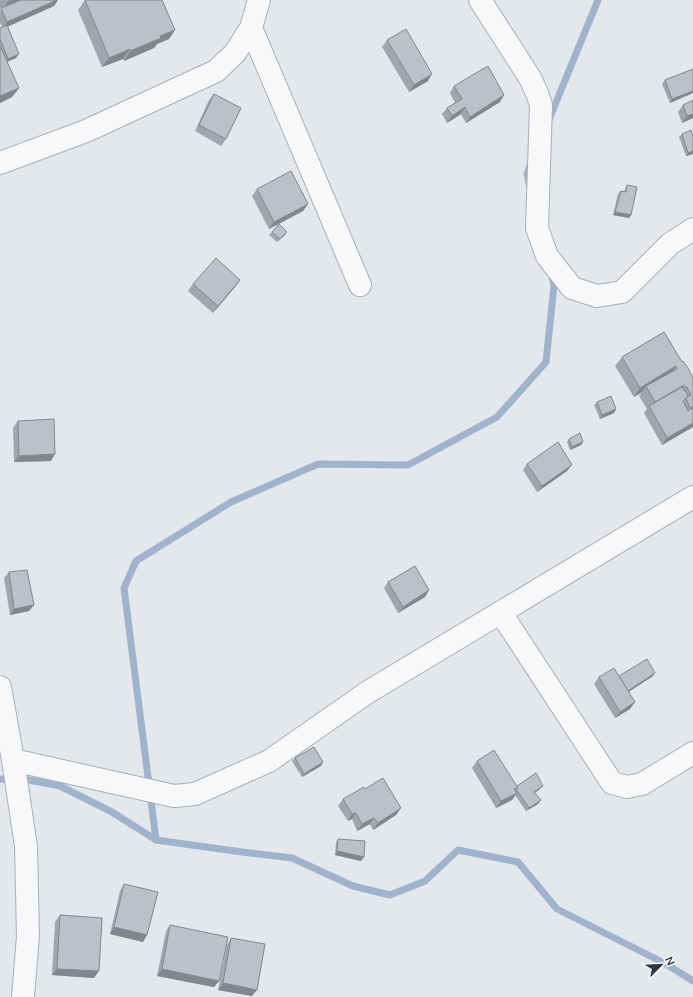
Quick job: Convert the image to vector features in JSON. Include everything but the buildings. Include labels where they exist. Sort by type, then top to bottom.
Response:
[{"type":"street","points":[[0,163],[86,131],[216,71],[235,53],[251,28],[259,0]]},
{"type":"street","points":[[480,0],[530,78],[537,93],[540,105],[537,228],[547,256],[572,288],[597,296],[622,292],[670,244],[693,229]]},
{"type":"street","points":[[251,28],[360,285]]},
{"type":"street","points":[[13,760],[174,796],[195,794],[269,761],[368,692],[693,497]]},
{"type":"street","points":[[501,613],[612,783],[627,787],[642,784],[693,753]]},
{"type":"street","points":[[0,687],[26,846],[28,936],[23,997]]},
{"type":"waterway","points":[[548,122],[598,0]]},
{"type":"waterway","points":[[530,187],[527,174],[531,163]]},
{"type":"waterway","points":[[156,840],[124,588],[136,561],[231,502],[318,464],[408,465],[497,417],[546,362],[554,285],[551,273]]},
{"type":"waterway","points":[[0,779],[29,780],[60,786],[112,812],[156,840],[292,858],[353,886],[390,895],[425,881],[458,850],[518,862],[557,909],[666,964],[693,981]]}]
